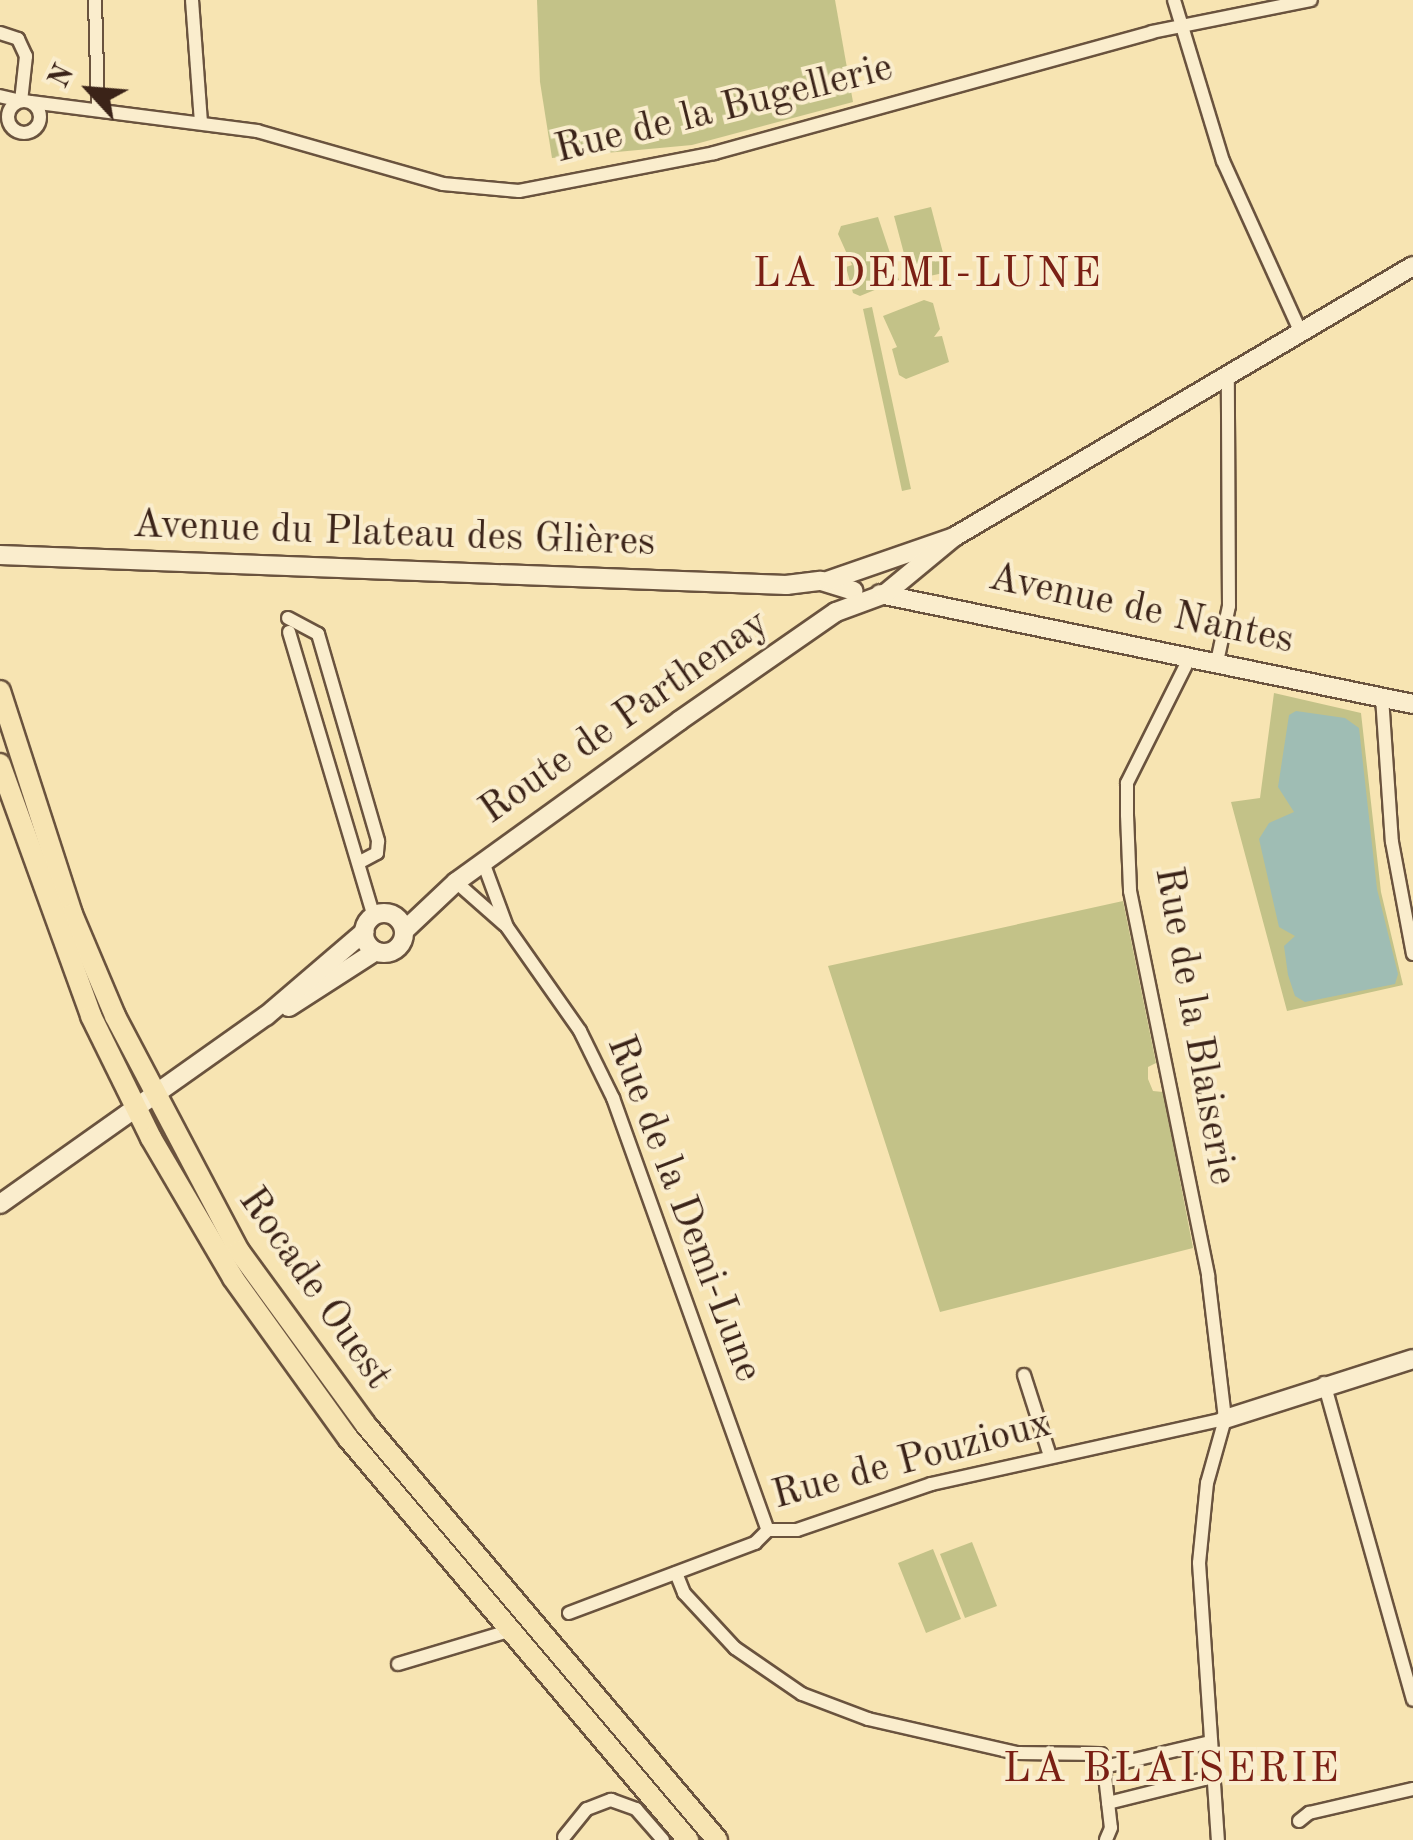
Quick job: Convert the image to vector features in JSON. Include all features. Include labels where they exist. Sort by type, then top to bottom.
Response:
[{"type":"main road","points":[[827,582],[896,562],[954,538],[1413,266]]},
{"type":"main road","points":[[885,594],[954,538]]},
{"type":"main road","name":"Avenue du Plateau des Glières","points":[[0,555],[786,585],[827,582],[853,591]]},
{"type":"main road","name":"Route de Parthenay","points":[[836,612],[853,591],[896,562]]},
{"type":"main road","name":"Avenue du Plateau des Glières","points":[[786,585],[816,593],[853,591]]},
{"type":"main road","name":"Avenue de Nantes","points":[[853,591],[885,594],[1413,704]]},
{"type":"main road","name":"Route de Parthenay","points":[[0,1204],[266,1016],[376,951],[394,950],[404,932],[483,862],[836,612],[885,594]]},
{"type":"main road","name":"Rocade Ouest","points":[[0,691],[72,914],[144,1103],[289,1361],[688,1840]]},
{"type":"main road","points":[[0,764],[64,955],[144,1103]]},
{"type":"main road","name":"Route de Parthenay","points":[[266,1016],[377,921],[456,882]]},
{"type":"main road","points":[[376,951],[377,921],[404,932]]},
{"type":"main road","name":"Rocade Ouest","points":[[144,1103],[314,1360],[716,1840]]},
{"type":"main road","points":[[1225,1418],[1324,1383],[1413,1360]]},
{"type":"street","points":[[95,0],[98,108]]},
{"type":"street","points":[[192,0],[201,122]]},
{"type":"street","points":[[1174,0],[1223,161],[1300,333]]},
{"type":"street","name":"Rue de la Bugellerie","points":[[12,102],[98,108],[201,122],[443,184],[518,191],[714,153],[1184,24],[1311,0]]},
{"type":"street","points":[[0,33],[25,48],[10,123],[20,133],[31,132],[40,120],[70,106]]},
{"type":"street","points":[[12,102],[40,120]]},
{"type":"street","points":[[1218,662],[1229,606],[1228,377]]},
{"type":"street","points":[[360,862],[377,853],[378,841],[318,634],[289,625],[377,921]]},
{"type":"street","name":"Rue de la Blaiserie","points":[[1190,656],[1127,783],[1130,891],[1208,1276],[1225,1418]]},
{"type":"street","points":[[1382,697],[1392,842],[1413,954]]},
{"type":"street","name":"Rue de la Demi-Lune","points":[[483,862],[507,927]]},
{"type":"street","name":"Rue de la Demi-Lune","points":[[456,882],[507,927],[580,1031],[613,1098],[768,1530]]},
{"type":"street","points":[[1024,1375],[1050,1456]]},
{"type":"street","points":[[1324,1383],[1413,1700]]},
{"type":"street","points":[[1218,1840],[1199,1549],[1206,1483],[1225,1418]]},
{"type":"street","name":"Rue de Pouzioux","points":[[569,1612],[754,1543],[768,1530],[797,1530],[931,1484],[1225,1418]]},
{"type":"street","points":[[676,1572],[684,1592],[736,1648],[802,1694],[868,1719],[1016,1753],[1101,1754],[1108,1802],[1106,1840]]},
{"type":"street","points":[[398,1664],[512,1630]]},
{"type":"street","points":[[1104,1767],[1211,1742]]},
{"type":"street","points":[[1108,1802],[1212,1776]]},
{"type":"street","points":[[1300,1821],[1309,1813],[1413,1789]]},
{"type":"street","points":[[564,1837],[587,1809],[611,1800],[636,1809],[663,1840]]},
{"type":"shaded area","points":[[537,0],[835,0],[853,102],[692,145],[552,158],[540,82]]},
{"type":"shaded area","points":[[931,207],[948,272],[911,280],[894,216]]},
{"type":"shaded area","points":[[878,217],[899,280],[860,296],[853,293],[846,267],[852,265],[838,234],[841,226]]},
{"type":"shaded area","points":[[924,300],[933,303],[940,329],[934,337],[942,336],[949,362],[906,379],[899,375],[892,349],[897,347],[883,316]]},
{"type":"shaded area","points":[[872,307],[911,489],[902,491],[863,309]]},
{"type":"shaded area","points":[[1274,693],[1361,713],[1381,892],[1403,985],[1287,1011],[1231,802],[1260,798]]},
{"type":"shaded area","points":[[1123,901],[1156,1063],[1148,1067],[1148,1079],[1153,1091],[1163,1092],[1193,1248],[940,1312],[828,966]]},
{"type":"shaded area","points":[[972,1542],[997,1606],[965,1618],[940,1554]]},
{"type":"shaded area","points":[[933,1549],[961,1619],[926,1633],[898,1563]]},
{"type":"water","points":[[1296,711],[1345,718],[1359,728],[1377,889],[1398,974],[1395,984],[1305,1002],[1295,996],[1288,975],[1284,946],[1295,936],[1279,927],[1259,839],[1269,823],[1294,812],[1278,787],[1289,715]]},
{"type":"district","name":"LA DEMI-LUNE","points":[[928,275]]},
{"type":"district","name":"LA BLAISERIE","points":[[1172,1770]]}]
